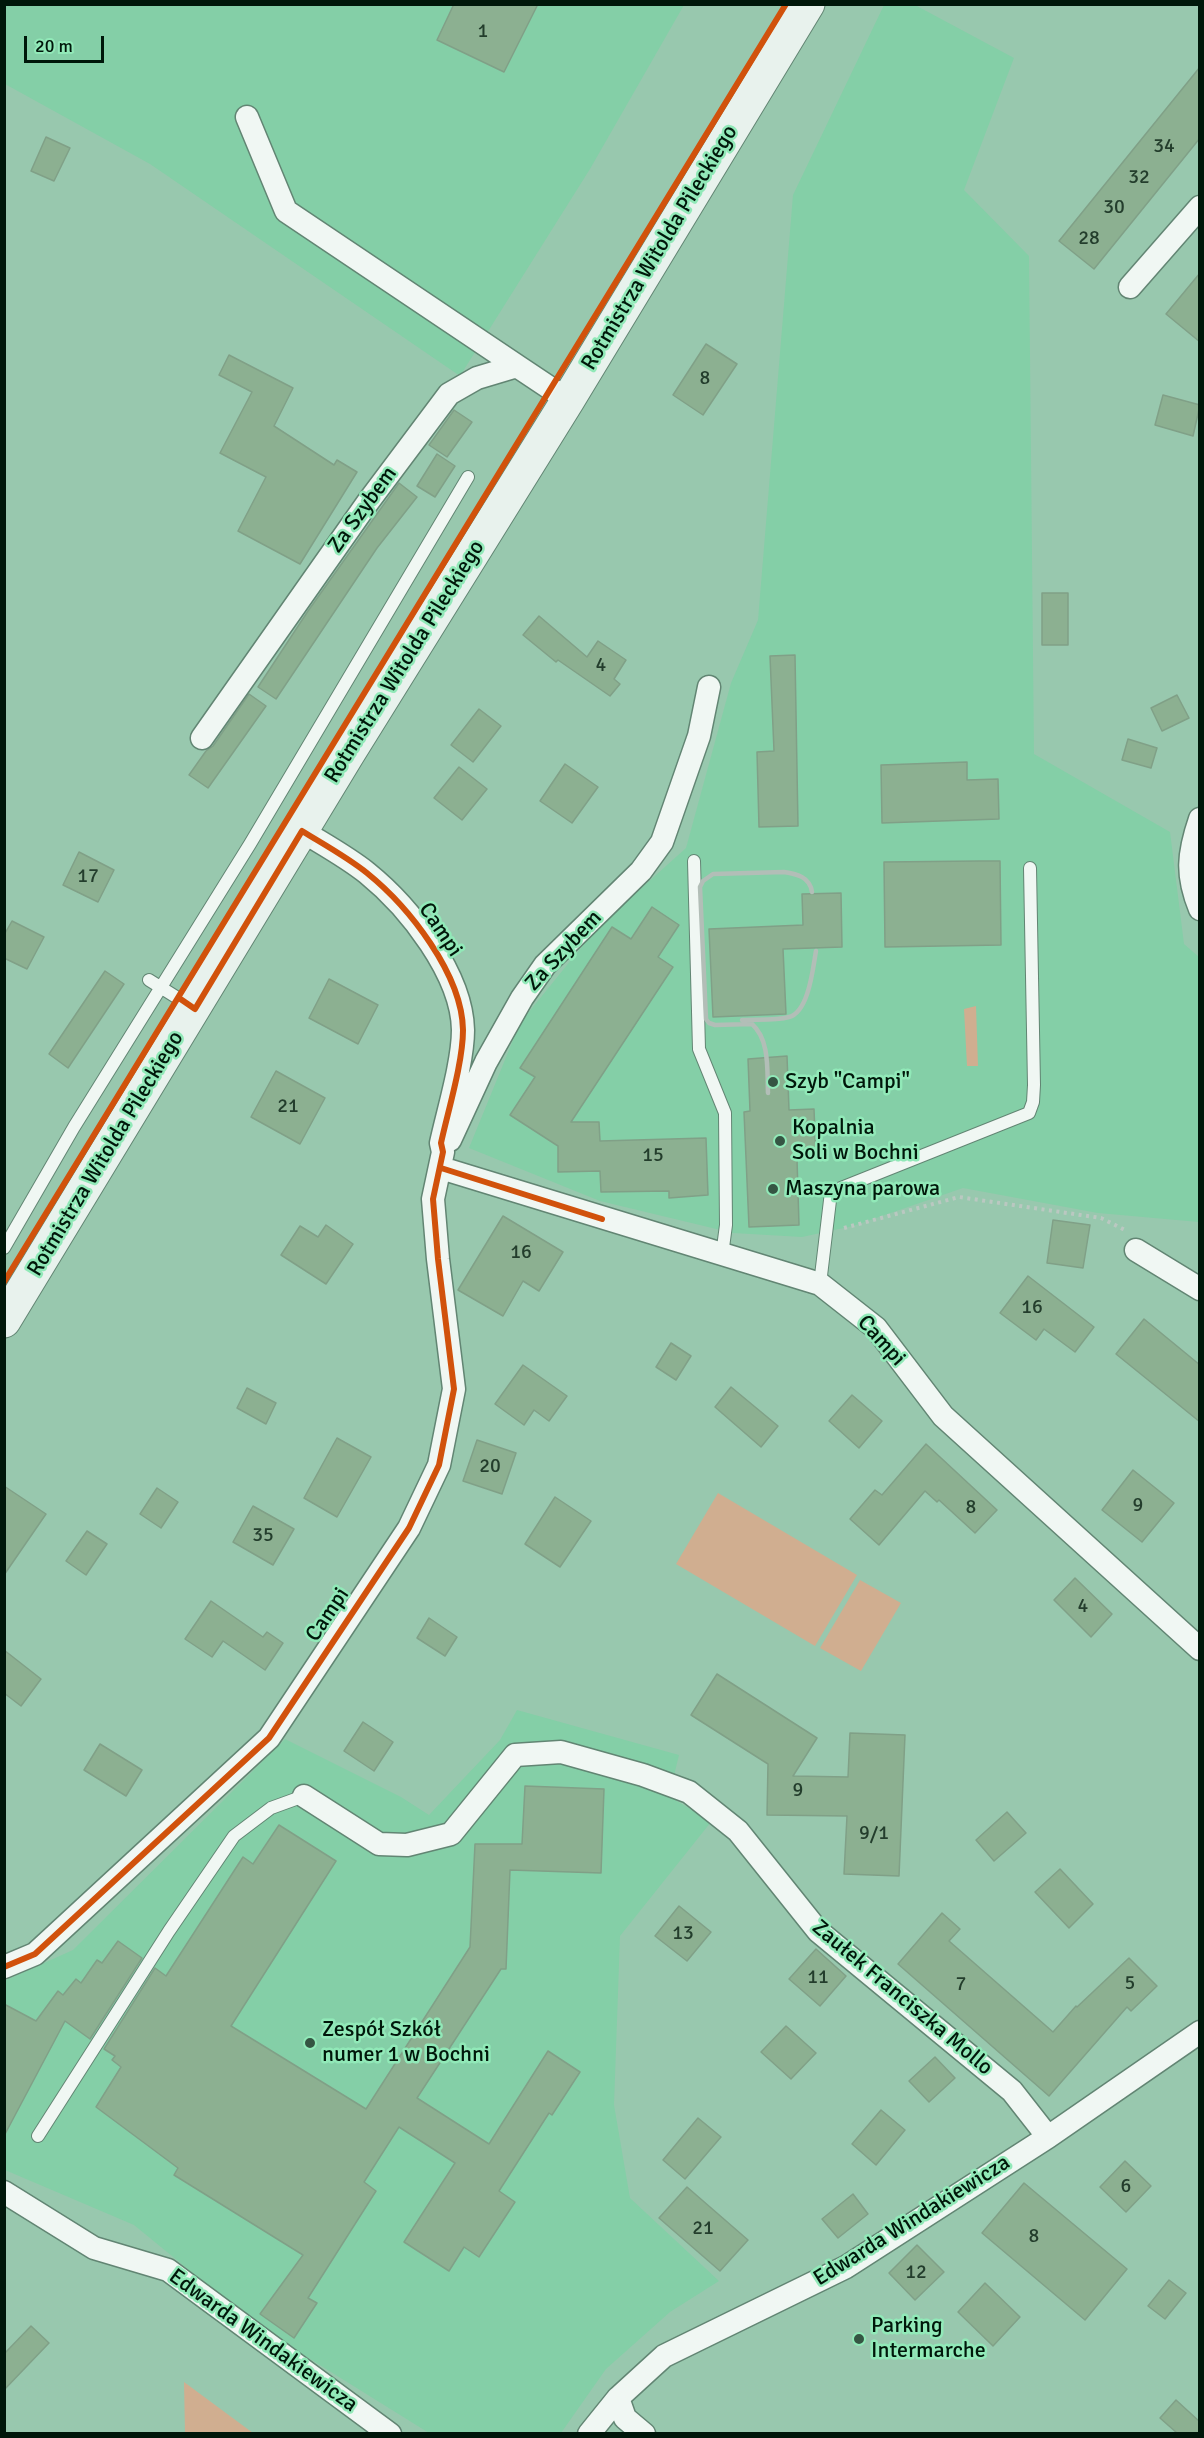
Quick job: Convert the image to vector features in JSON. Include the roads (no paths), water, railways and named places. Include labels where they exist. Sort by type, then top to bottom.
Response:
[{"type":"main road","name":"Rotmistrza Witolda Pileckiego","points":[[4,1321],[808,4]]},
{"type":"street","points":[[247,117],[286,211],[568,400]]},
{"type":"street","points":[[1130,286],[1200,207]]},
{"type":"street","name":"Za Szybem","points":[[202,738],[368,502],[449,394],[477,378],[517,366]]},
{"type":"street","name":"Za Szybem","points":[[442,1160],[486,1062],[522,998],[545,965],[642,871],[662,842],[699,736],[709,687]]},
{"type":"street","points":[[1200,819],[1191,845],[1189,874],[1200,909]]},
{"type":"street","name":"Campi","points":[[4,1967],[35,1954],[269,1738],[409,1528],[439,1465],[454,1389],[438,1259],[434,1199],[442,1160],[441,1143],[463,1030],[457,997],[444,964],[405,909],[367,873],[302,831]]},
{"type":"street","name":"Campi","points":[[442,1160],[722,1255],[820,1284],[876,1328],[943,1416],[1200,1649]]},
{"type":"street","points":[[1136,1250],[1200,1289]]},
{"type":"street","name":"Zaułek Franciszka Mollo","points":[[304,1796],[380,1844],[407,1845],[451,1834],[515,1755],[561,1752],[643,1775],[689,1792],[738,1831],[818,1931],[1012,2091],[1048,2137]]},
{"type":"street","name":"Edwarda Windakiewicza","points":[[589,2433],[618,2398],[664,2356],[846,2267],[1048,2137],[1200,2032]]},
{"type":"street","name":"Edwarda Windakiewicza","points":[[4,2192],[94,2248],[168,2270],[390,2433]]},
{"type":"street","points":[[618,2398],[625,2418],[644,2433]]},
{"type":"lane","points":[[4,1248],[155,984],[250,844],[468,477]]},
{"type":"lane","points":[[694,861],[699,1049],[725,1113],[726,1225],[722,1255]]},
{"type":"lane","points":[[820,1284],[831,1192],[1029,1113],[1033,1102],[1034,1085],[1030,868]]},
{"type":"lane","points":[[155,984],[195,1009]]},
{"type":"lane","points":[[38,2136],[169,1931],[234,1836],[271,1808],[304,1796]]},
{"type":"railway","points":[[768,1093],[765,1047],[758,1031],[752,1024],[715,1025],[706,1019],[700,887],[703,881],[713,874],[784,872],[798,875],[806,880],[812,892]]},
{"type":"railway","points":[[742,1020],[778,1019],[796,1013],[806,998],[816,951]]},
{"type":"place","name":"Szyb \"Campi\"","points":[[773,1082]]},
{"type":"place","name":"Kopalnia Soli w Bochni","points":[[780,1141]]},
{"type":"place","name":"Maszyna parowa","points":[[773,1189]]},
{"type":"place","name":"Zespół Szkół numer 1 w Bochni","points":[[310,2043]]},
{"type":"place","name":"Parking Intermarche","points":[[859,2339]]}]
